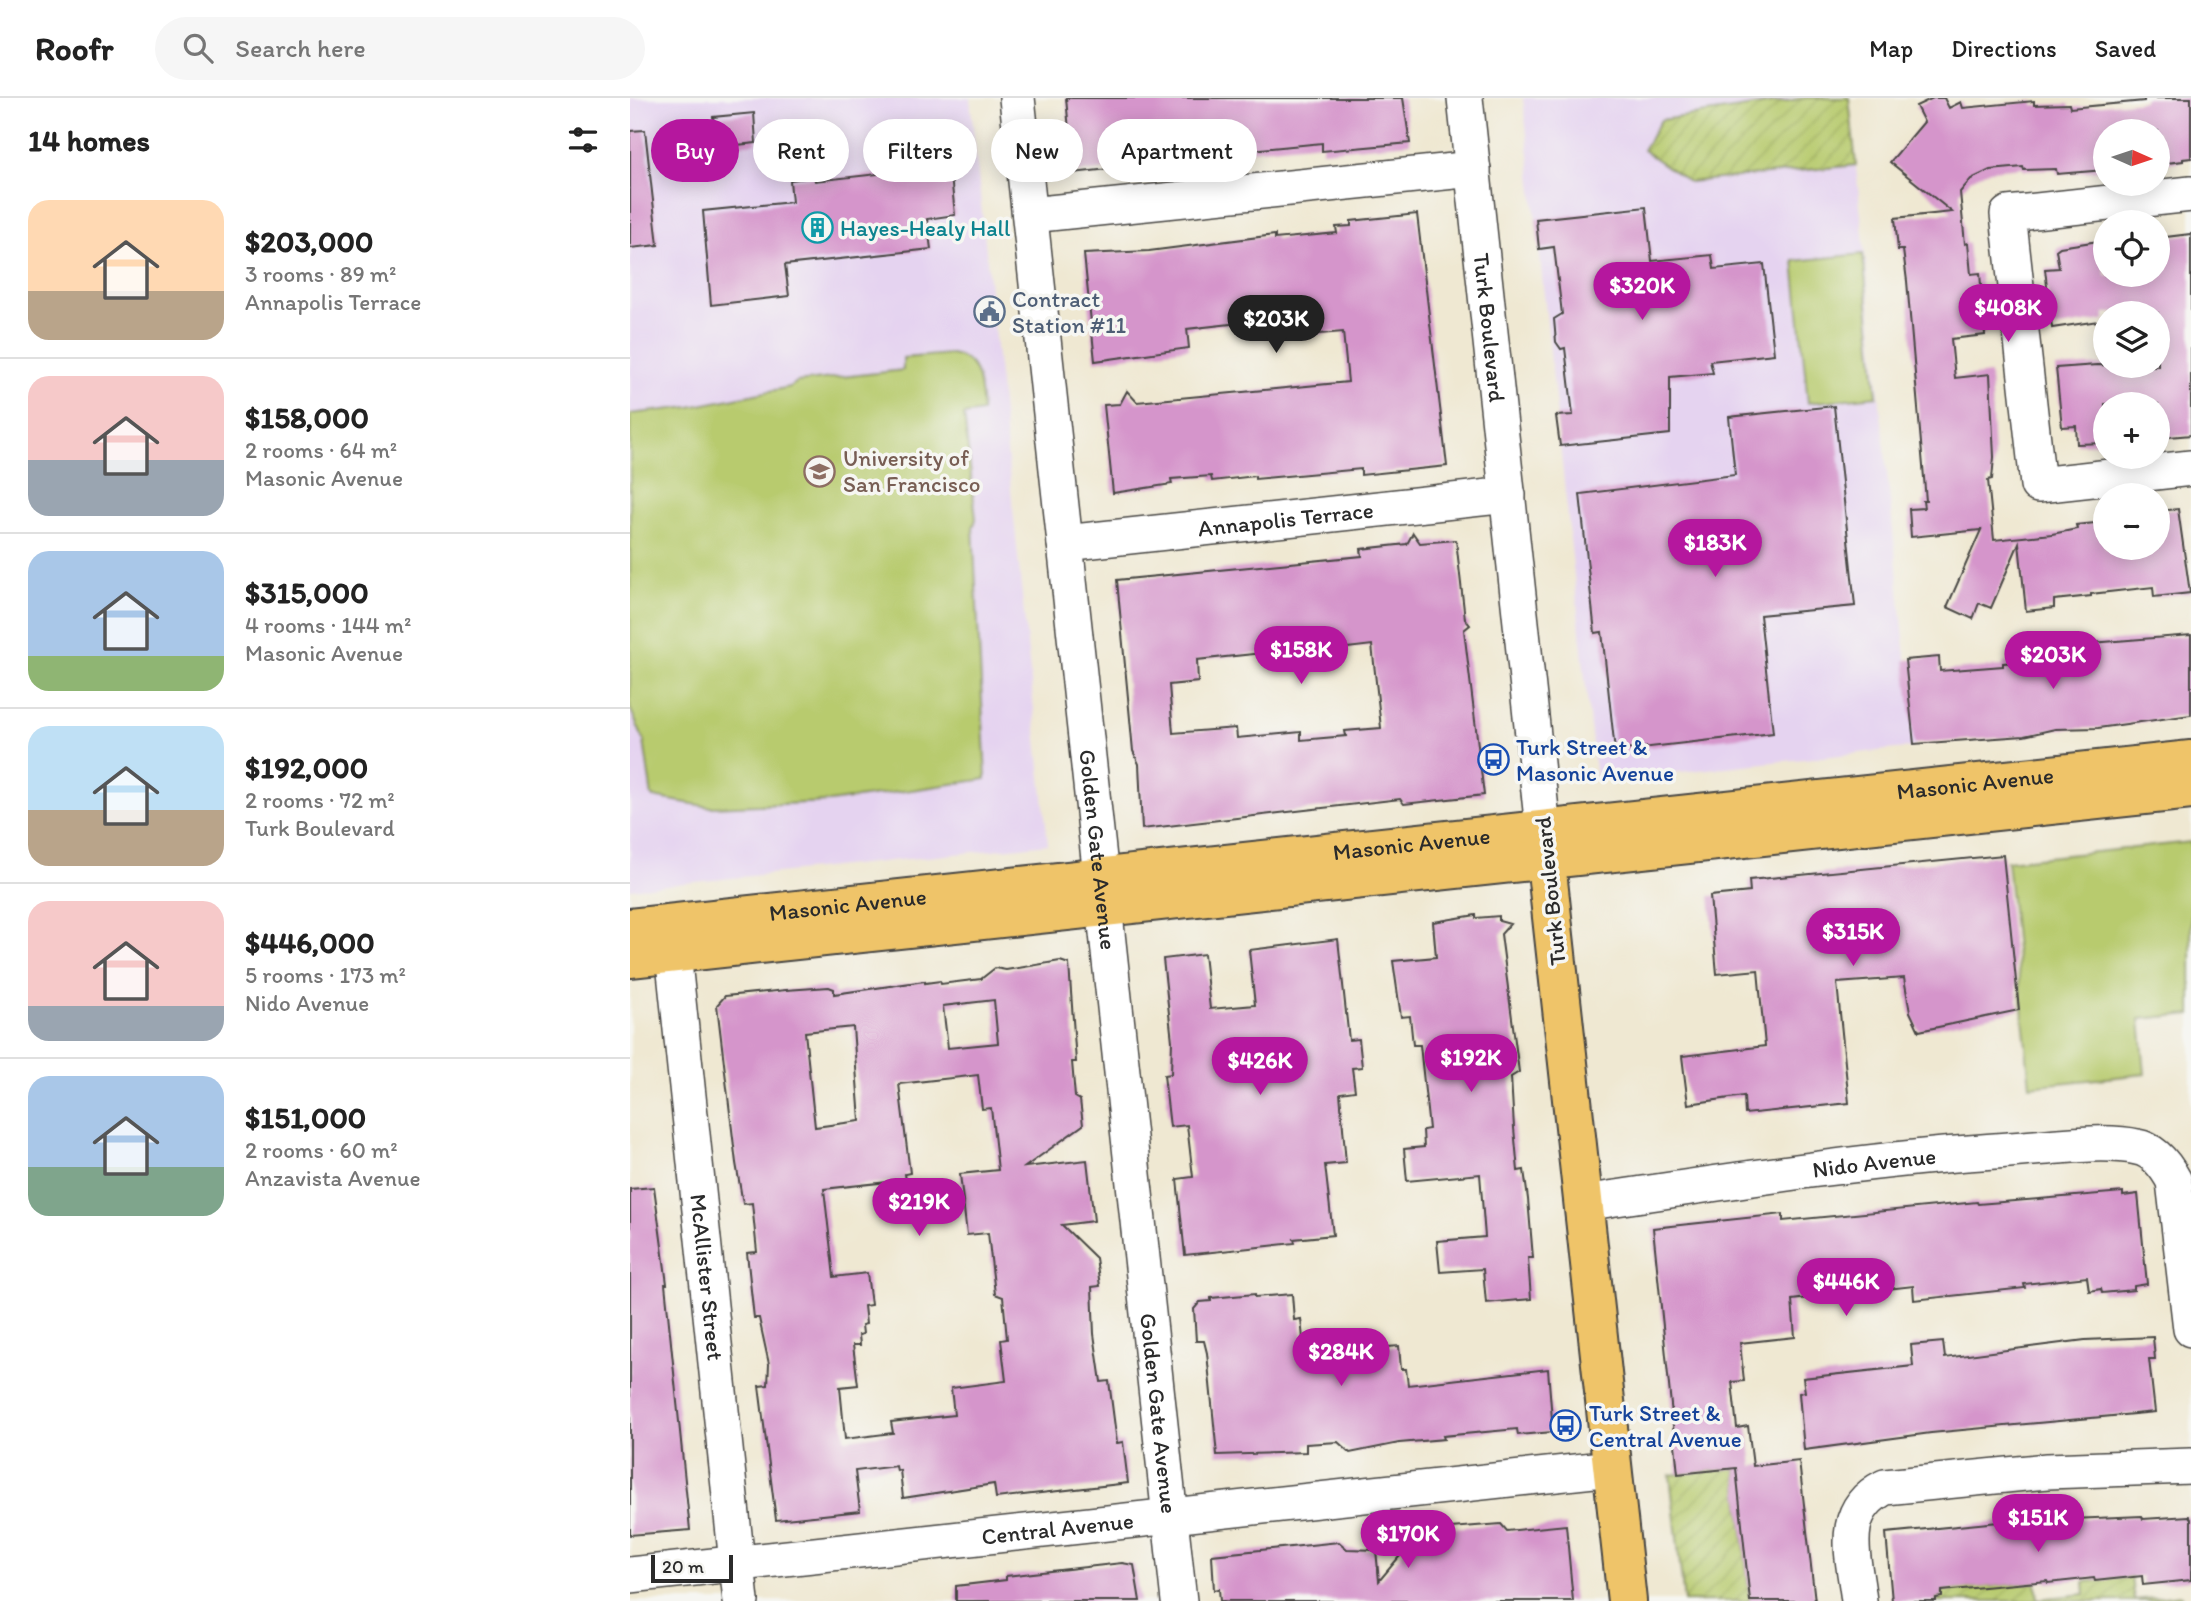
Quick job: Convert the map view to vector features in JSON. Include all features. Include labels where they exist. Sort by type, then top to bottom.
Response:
[{"type":"main road","name":"Masonic Avenue","points":[[1545,844],[2191,760]]},
{"type":"main road","name":"Masonic Avenue","points":[[630,928],[1102,891],[1545,844],[2191,790]]},
{"type":"main road","name":"Turk Boulevard","points":[[1545,844],[1627,1601]]},
{"type":"main road","name":"Masonic Avenue","points":[[630,958],[1102,891]]},
{"type":"street","name":"Golden Gate Avenue","points":[[1017,98],[1179,1601]]},
{"type":"street","name":"Turk Boulevard","points":[[1465,98],[1545,844]]},
{"type":"street","points":[[1030,215],[1473,169]]},
{"type":"street","points":[[2191,194],[2008,214],[2038,485],[2191,468]]},
{"type":"street","name":"Annapolis Terrace","points":[[1065,542],[1508,495]]},
{"type":"street","name":"McAllister Street","points":[[673,953],[741,1601]]},
{"type":"street","name":"Nido Avenue","points":[[1583,1203],[1828,1168],[1980,1152],[2123,1146],[2148,1151],[2161,1162],[2174,1181],[2191,1329]]},
{"type":"street","points":[[1858,1601],[1852,1530],[1855,1514],[1863,1501],[1885,1487],[2047,1471],[2191,1466]]},
{"type":"street","name":"Central Avenue","points":[[630,1575],[1612,1468]]},
{"type":"shaded area","name":"University of San Francisco","points":[[630,98],[970,98],[972,119],[863,119],[863,182],[977,182],[977,165],[1048,844],[630,889]]},
{"type":"shaded area","points":[[1523,98],[1849,98],[1915,747],[1596,781]]},
{"type":"green space","points":[[1806,98],[1849,98],[1856,165],[1689,182],[1643,150],[1661,120]]},
{"type":"green space","points":[[1863,254],[1877,396],[1808,403],[1794,261]]},
{"type":"green space","points":[[951,354],[961,357],[973,368],[979,384],[982,412],[964,415],[976,519],[973,528],[986,779],[830,802],[710,807],[652,797],[644,741],[630,708],[630,414],[690,407],[790,387],[797,382],[903,370],[903,358]]},
{"type":"green space","points":[[2191,842],[2191,1014],[2140,1019],[2145,1074],[2030,1086],[2007,861]]},
{"type":"green space","points":[[1736,1468],[1750,1601],[1684,1601],[1670,1475]]},
{"type":"green space","points":[[2131,1577],[2134,1600],[2181,1595],[2181,1600],[2191,1601],[1936,1601],[1936,1598],[1942,1597],[1943,1590],[2036,1582],[2038,1599],[2085,1594],[2084,1582]]},
{"type":"building","points":[[1066,98],[1403,98],[1410,143],[1322,151],[1322,143],[1257,150],[1257,119],[1097,119],[1097,170],[1083,172],[1083,119],[1068,119]]},
{"type":"building","points":[[1933,98],[1944,98],[1949,108],[1961,102],[1963,108],[2034,101],[2034,105],[2069,104],[2070,108],[2144,101],[2144,98],[2191,98],[2191,158],[2183,161],[2170,163],[2170,119],[2093,119],[2093,171],[2057,174],[2056,169],[2024,170],[2023,167],[1990,170],[1971,179],[1960,192],[1971,274],[1980,273],[1985,335],[1951,339],[1955,378],[1990,374],[1994,457],[1992,479],[1988,480],[1994,540],[2052,534],[2077,529],[2076,525],[2093,523],[2093,560],[2170,560],[2170,510],[2178,509],[2190,593],[2154,597],[2153,587],[2054,600],[2054,608],[2026,611],[2019,543],[1991,608],[1979,603],[1973,619],[1947,607],[1981,530],[1911,537],[1909,509],[1924,508],[1923,501],[1926,501],[1907,281],[1903,250],[1898,250],[1895,218],[1952,212],[1890,162],[1924,122],[1916,106]]},
{"type":"building","points":[[754,113],[753,143],[739,145],[739,119],[713,117]]},
{"type":"building","points":[[645,130],[658,245],[630,248],[630,131]]},
{"type":"building","name":"Hayes-Healy Hall","points":[[863,176],[863,182],[952,182],[955,215],[927,219],[931,249],[785,265],[789,296],[711,305],[703,211],[792,202],[790,182],[849,182],[849,177]]},
{"type":"building","points":[[1646,207],[1652,261],[1712,255],[1714,269],[1764,264],[1774,354],[1710,361],[1713,373],[1670,377],[1670,434],[1560,446],[1556,416],[1573,415],[1565,348],[1561,349],[1556,342],[1554,319],[1562,314],[1554,247],[1539,249],[1536,219]]},
{"type":"building","points":[[1417,214],[1447,466],[1361,475],[1361,469],[1255,479],[1255,476],[1212,481],[1211,476],[1171,479],[1172,484],[1113,493],[1104,405],[1120,404],[1127,391],[1137,402],[1348,382],[1343,332],[1296,336],[1295,322],[1265,332],[1257,321],[1187,329],[1189,348],[1095,361],[1084,254],[1149,251],[1275,235],[1275,239],[1337,233],[1336,227],[1351,226],[1351,221]]},
{"type":"building","points":[[2191,234],[2191,435],[2170,437],[2170,392],[2093,392],[2093,443],[2077,444],[2076,426],[2062,427],[2056,368],[2093,365],[2093,378],[2170,378],[2170,301],[2093,301],[2093,322],[2052,328],[2045,269],[2059,268],[2056,250],[2060,247],[2093,242],[2093,287],[2170,287],[2170,237]]},
{"type":"building","points":[[1834,406],[1855,606],[1760,615],[1773,733],[1615,751],[1602,632],[1595,633],[1580,494],[1735,475],[1729,417]]},
{"type":"building","points":[[1413,533],[1420,543],[1456,540],[1465,619],[1470,625],[1464,630],[1484,795],[1404,804],[1400,799],[1142,829],[1139,764],[1133,751],[1117,580],[1362,556],[1361,549],[1407,544]],"holes":[[[1372,645],[1381,728],[1345,731],[1346,736],[1301,740],[1301,732],[1237,738],[1236,728],[1173,733],[1169,685],[1198,682],[1197,660],[1291,650],[1291,654],[1297,654]]]},
{"type":"building","points":[[2191,635],[2191,715],[2098,728],[2055,729],[2024,736],[1914,744],[1905,660],[1939,657],[1940,671],[2003,666],[2003,663],[2031,661],[2029,648]]},
{"type":"building","points":[[2003,855],[2019,1010],[1919,1031],[1910,1012],[1904,978],[1837,983],[1849,1103],[1745,1114],[1744,1096],[1688,1104],[1682,1056],[1765,1046],[1758,970],[1717,974],[1710,896],[1750,892],[1749,880]]},
{"type":"building","points":[[1476,915],[1476,918],[1499,916],[1499,921],[1510,924],[1501,934],[1519,1072],[1511,1077],[1514,1128],[1518,1171],[1524,1170],[1533,1258],[1528,1258],[1531,1299],[1486,1303],[1483,1269],[1440,1272],[1437,1241],[1485,1237],[1480,1174],[1407,1181],[1404,1149],[1424,1147],[1423,1130],[1429,1129],[1420,1045],[1413,1045],[1410,1016],[1401,1017],[1393,961],[1436,957],[1433,922]]},
{"type":"building","points":[[1338,939],[1349,1040],[1359,1039],[1362,1067],[1352,1068],[1355,1091],[1340,1093],[1346,1163],[1325,1165],[1333,1235],[1294,1239],[1295,1243],[1185,1255],[1177,1179],[1193,1177],[1187,1125],[1170,1127],[1164,1075],[1171,1074],[1172,1041],[1163,959],[1204,954],[1210,1009],[1255,1005],[1249,950]]},
{"type":"building","points":[[1060,961],[1069,964],[1076,1062],[1072,1062],[1075,1097],[1080,1100],[1083,1125],[1025,1167],[1087,1160],[1094,1221],[1062,1225],[1096,1258],[1100,1286],[1092,1287],[1094,1334],[1101,1382],[1109,1381],[1117,1443],[1123,1442],[1128,1483],[996,1498],[994,1484],[903,1498],[900,1470],[897,1471],[896,1466],[855,1471],[860,1511],[776,1520],[759,1386],[768,1385],[769,1364],[759,1318],[754,1318],[747,1253],[757,1252],[752,1203],[743,1204],[717,1005],[725,996],[829,987],[834,989],[834,994],[925,981],[940,981],[941,984],[981,979],[995,968],[1006,970]],"holes":[[[994,1000],[998,1043],[948,1048],[943,1006]],[[853,1027],[860,1121],[815,1127],[805,1032]],[[978,1075],[982,1109],[991,1108],[998,1170],[960,1174],[967,1235],[988,1233],[995,1294],[1003,1297],[1007,1339],[1001,1340],[1006,1381],[951,1388],[954,1415],[891,1422],[893,1433],[845,1439],[840,1387],[858,1385],[853,1345],[860,1345],[859,1335],[863,1334],[862,1325],[866,1324],[864,1306],[871,1305],[867,1273],[834,1277],[824,1189],[906,1180],[905,1174],[910,1173],[899,1084]]]},
{"type":"building","points":[[654,1187],[667,1284],[690,1530],[630,1535],[630,1189]]},
{"type":"building","points":[[2123,1192],[2123,1196],[2138,1194],[2147,1284],[2134,1286],[2134,1290],[2102,1293],[2101,1289],[2089,1291],[2087,1277],[2024,1284],[2025,1288],[1914,1300],[1913,1286],[1792,1300],[1795,1337],[1740,1343],[1744,1381],[1732,1382],[1737,1428],[1748,1426],[1753,1466],[1799,1461],[1815,1601],[1750,1601],[1736,1468],[1678,1474],[1653,1228],[1783,1214],[1783,1221],[1977,1202]]},
{"type":"building","points":[[1255,1294],[1255,1297],[1292,1294],[1294,1320],[1301,1319],[1303,1339],[1346,1336],[1346,1340],[1361,1338],[1363,1349],[1399,1346],[1401,1369],[1406,1369],[1408,1385],[1548,1369],[1553,1432],[1518,1435],[1517,1429],[1443,1436],[1444,1439],[1399,1443],[1350,1453],[1338,1442],[1306,1444],[1306,1452],[1217,1455],[1207,1353],[1204,1341],[1196,1341],[1194,1309],[1200,1302],[1211,1301],[1211,1298]]},
{"type":"building","points":[[2153,1337],[2155,1359],[2149,1359],[2155,1412],[1931,1433],[1804,1450],[1799,1393],[1805,1392],[1803,1378],[1913,1366],[1911,1345],[1943,1342],[1945,1358],[2085,1340]]},
{"type":"building","points":[[2142,1516],[2143,1519],[2189,1516],[2191,1580],[2143,1585],[2142,1576],[2095,1581],[2094,1578],[2047,1581],[1942,1591],[1942,1597],[1936,1598],[1936,1601],[1892,1601],[1886,1533],[1999,1522]]},
{"type":"building","points":[[1501,1524],[1507,1531],[1566,1525],[1573,1601],[1220,1601],[1219,1589],[1214,1590],[1212,1555],[1339,1542],[1347,1549],[1376,1550],[1379,1581],[1409,1545],[1433,1542],[1438,1529]]},
{"type":"building","points":[[1122,1563],[1134,1565],[1140,1601],[956,1601],[956,1586],[1006,1580],[1006,1576]]},
{"type":"place","name":"Hayes-Healy Hall","points":[[817,228]]},
{"type":"place","name":"Contract Station #11","points":[[989,312]]},
{"type":"place","name":"University of San Francisco","points":[[820,471]]},
{"type":"place","name":"Turk Street & Masonic Avenue","points":[[1493,760]]},
{"type":"place","name":"Turk Street & Central Avenue","points":[[1566,1426]]}]
